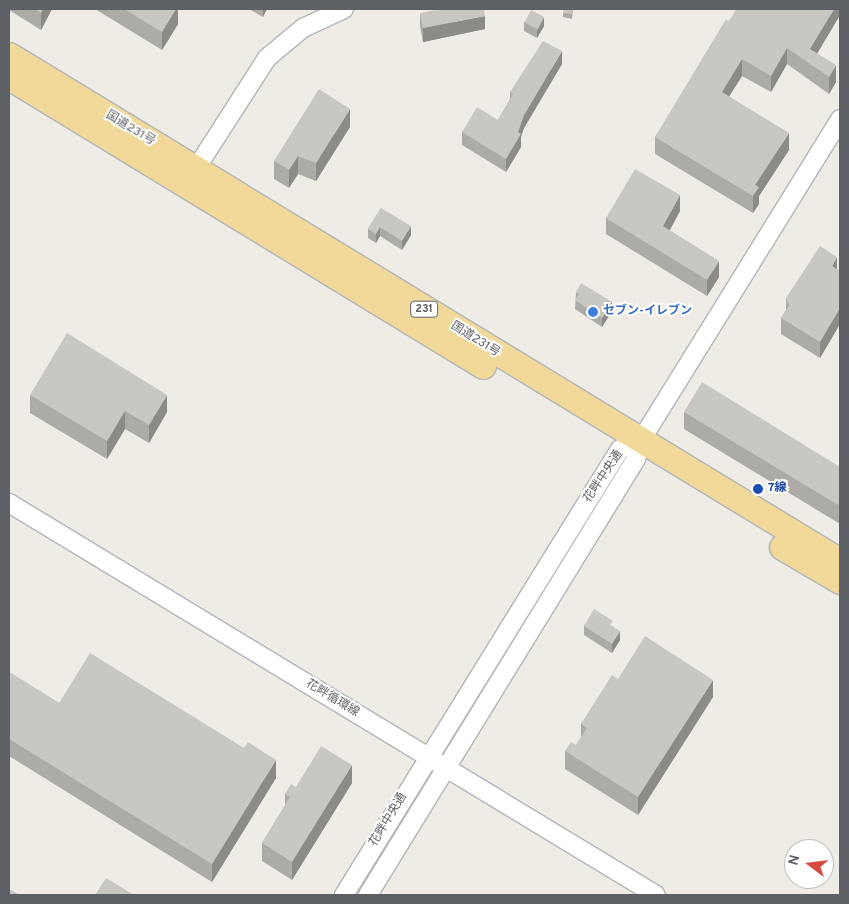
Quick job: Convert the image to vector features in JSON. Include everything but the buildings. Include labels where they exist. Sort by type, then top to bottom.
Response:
[{"type":"highway","name":"国道231号","points":[[9,55],[191,177],[632,450],[840,582]]},
{"type":"highway","name":"国道231号","points":[[9,77],[191,177]]},
{"type":"highway","name":"国道231号","points":[[632,450],[840,561]]},
{"type":"street","points":[[191,177],[267,58],[303,28],[344,9]]},
{"type":"street","points":[[632,450],[840,118]]},
{"type":"street","name":"花畔中央通","points":[[344,895],[427,757],[632,450]]},
{"type":"street","name":"花畔中央通","points":[[368,895],[632,450]]},
{"type":"street","name":"花畔循環線","points":[[9,503],[656,895]]},
{"type":"place","name":"セブン-イレブン","points":[[593,312]]},
{"type":"place","name":"7線","points":[[758,489]]}]
